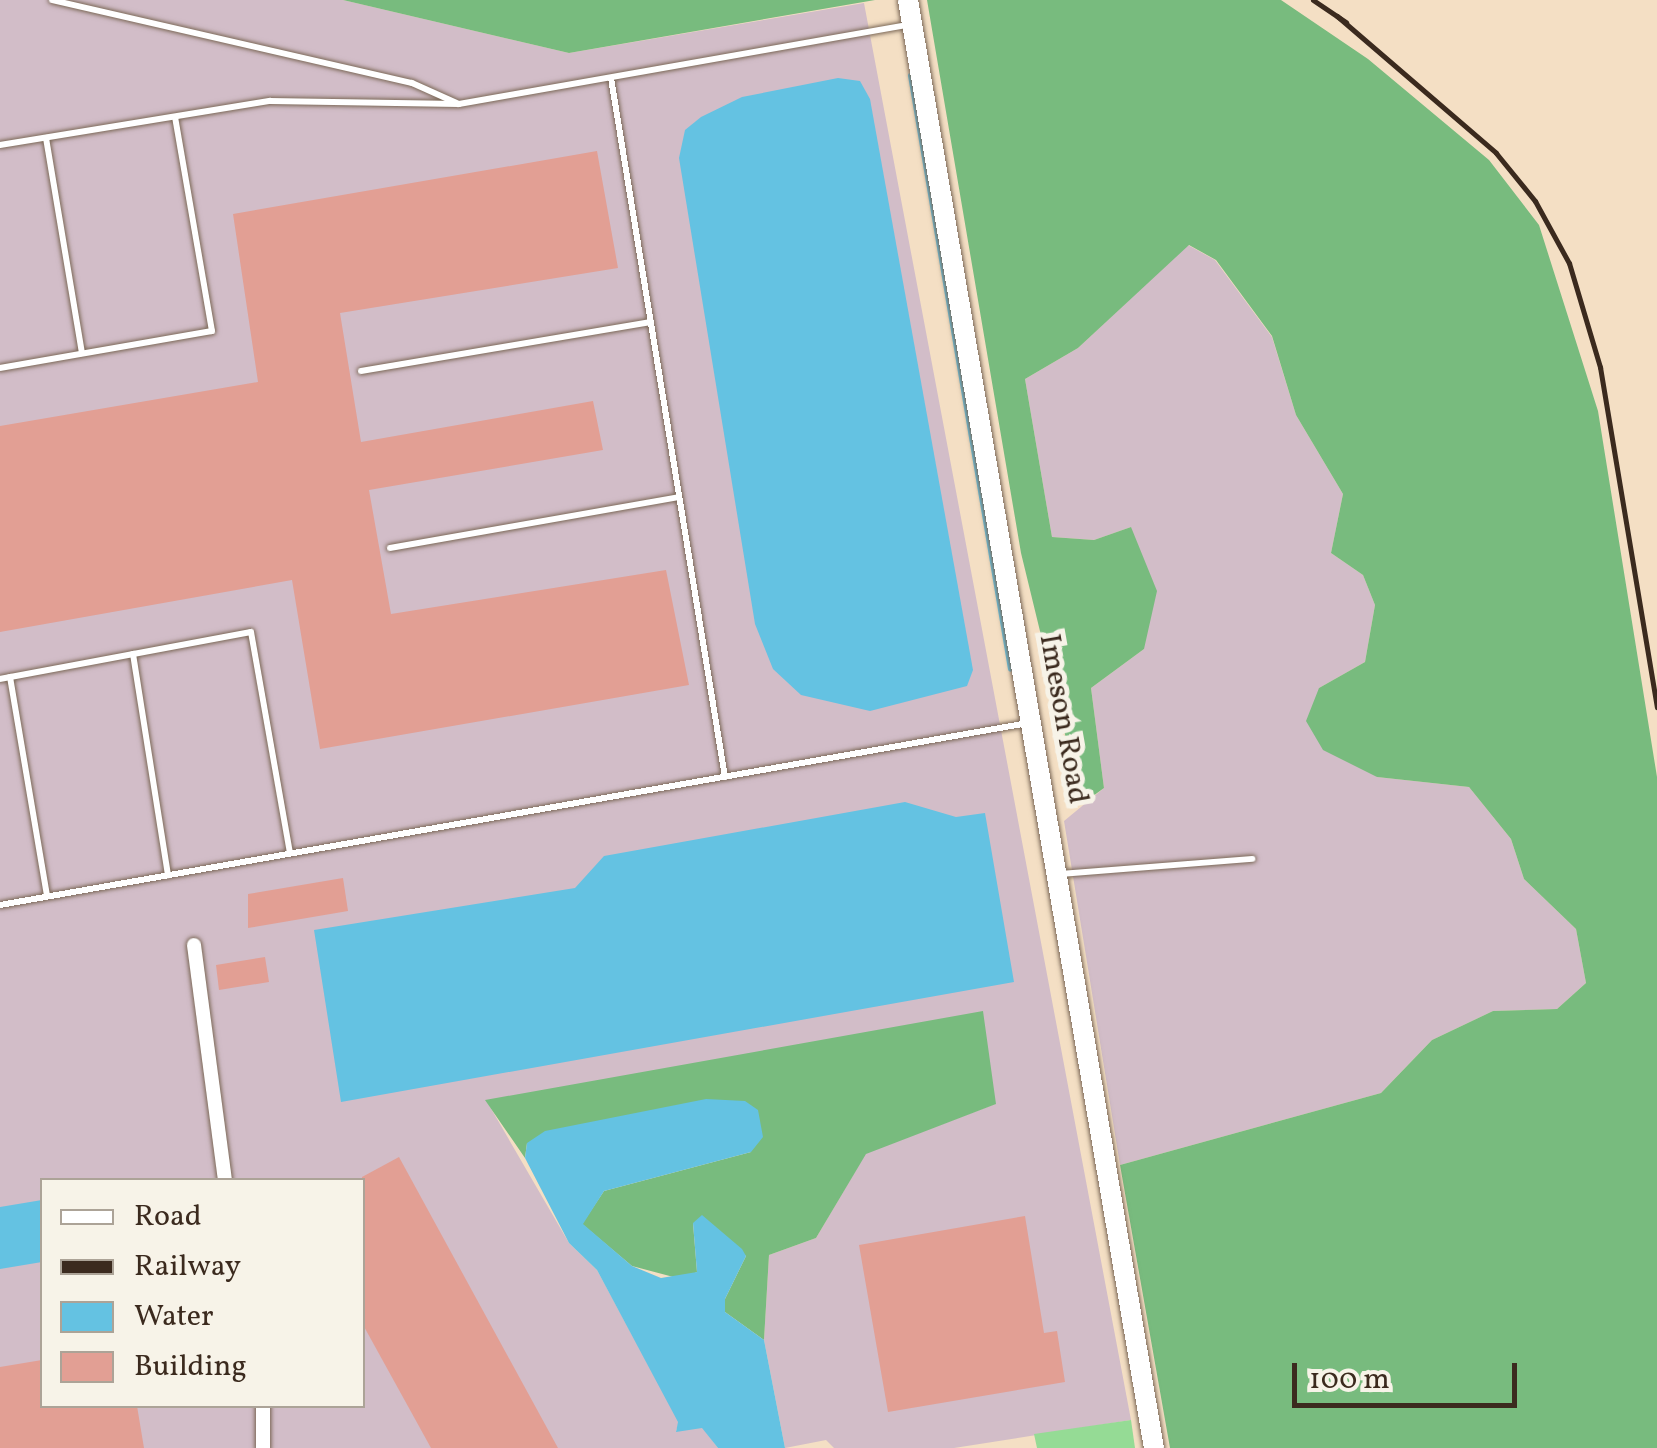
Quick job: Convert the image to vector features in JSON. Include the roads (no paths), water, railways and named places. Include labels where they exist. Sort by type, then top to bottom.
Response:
[{"type":"street","name":"Imeson Road","points":[[908,0],[1154,1448]]},
{"type":"street","points":[[194,945],[225,1178]]},
{"type":"street","points":[[263,1408],[263,1448]]},
{"type":"lane","points":[[52,0],[412,83],[458,104]]},
{"type":"lane","points":[[0,146],[314,98],[458,104],[912,24]]},
{"type":"lane","points":[[612,78],[724,776]]},
{"type":"lane","points":[[0,368],[212,331],[176,117]]},
{"type":"lane","points":[[46,138],[82,354]]},
{"type":"lane","points":[[361,371],[651,322]]},
{"type":"lane","points":[[390,548],[679,497]]},
{"type":"lane","points":[[0,680],[251,632],[290,853]]},
{"type":"lane","points":[[133,654],[168,875]]},
{"type":"lane","points":[[10,678],[47,896]]},
{"type":"lane","points":[[0,904],[1033,722]]},
{"type":"lane","points":[[1059,874],[1252,859]]},
{"type":"water","points":[[838,78],[860,81],[870,99],[973,670],[967,686],[870,711],[801,695],[773,669],[755,624],[679,158],[685,130],[701,117],[742,97]]},
{"type":"water","points":[[905,802],[956,817],[985,813],[1014,982],[341,1102],[314,930],[575,888],[604,856]]},
{"type":"water","points":[[706,1099],[745,1101],[758,1110],[763,1137],[751,1152],[604,1191],[583,1224],[632,1266],[661,1278],[697,1272],[693,1223],[702,1215],[742,1249],[746,1256],[725,1299],[725,1312],[764,1340],[785,1448],[718,1448],[702,1428],[676,1432],[678,1422],[597,1270],[569,1243],[525,1158],[527,1143],[545,1131]]},
{"type":"water","points":[[40,1200],[40,1262],[0,1269],[0,1207]]},
{"type":"waterway","points":[[910,75],[1010,669]]},
{"type":"railway","points":[[1313,0],[1346,22]]},
{"type":"railway","points":[[1337,16],[1496,153],[1535,201],[1569,263],[1600,367],[1657,707]]}]
